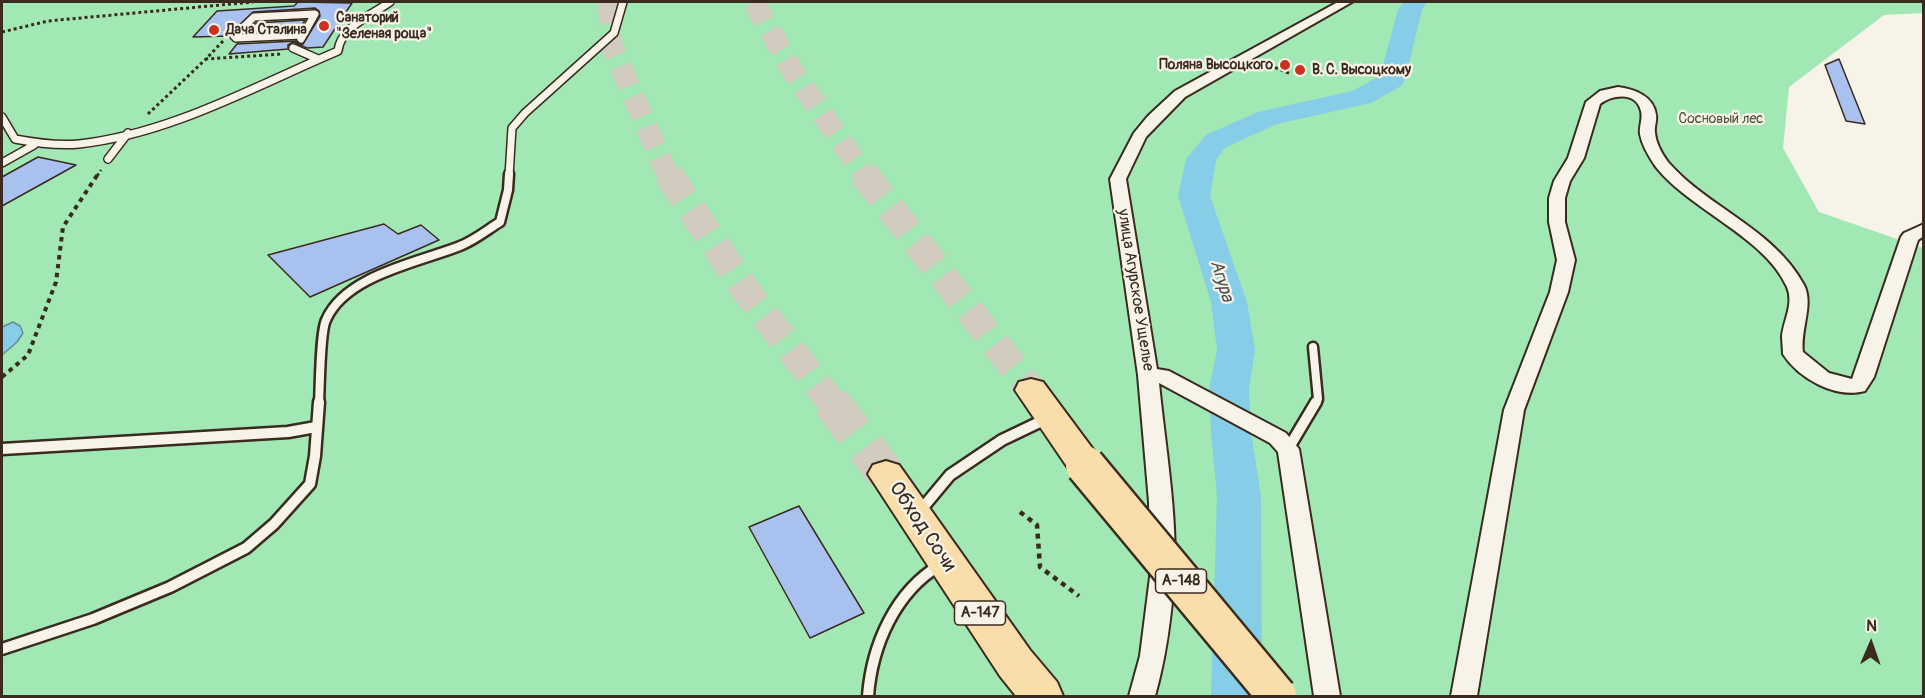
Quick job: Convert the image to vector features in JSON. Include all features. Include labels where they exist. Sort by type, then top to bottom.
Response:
[{"type":"highway","name":"А-148","points":[[1041,404],[1084,465],[1277,696]]},
{"type":"highway","name":"Обход Сочи","points":[[886,474],[1015,663],[1042,696]]},
{"type":"street","name":"улица Агурское Ущелье","points":[[1142,696],[1153,656],[1162,577],[1161,502],[1148,375],[1118,179],[1139,136],[1153,119],[1180,94],[1346,2]]},
{"type":"street","points":[[1464,696],[1514,410],[1559,292],[1566,260],[1557,222],[1557,198],[1562,181],[1576,158],[1593,102],[1612,92],[1634,95],[1643,100],[1649,113],[1647,130],[1652,148],[1662,164],[1686,188],[1747,234],[1778,261],[1796,287],[1799,314],[1791,336],[1793,354],[1823,380],[1839,385],[1858,386],[1864,377],[1910,237],[1923,229]]},
{"type":"street","points":[[1148,375],[1162,376],[1283,444],[1298,493],[1329,695]]},
{"type":"lane","points":[[2,117],[15,139],[34,144],[93,142],[182,119],[338,51],[339,40],[346,32],[390,2]]},
{"type":"lane","points":[[2,649],[93,619],[170,587],[246,548],[274,524],[310,484],[315,456],[325,321],[330,311],[352,289],[382,273],[461,245],[500,222],[508,190],[512,128],[525,112],[614,33],[623,2]]},
{"type":"lane","points":[[315,14],[302,37],[236,38],[234,36],[254,17],[315,14]]},
{"type":"lane","points":[[293,48],[318,60]]},
{"type":"lane","points":[[108,159],[128,133]]},
{"type":"lane","points":[[2,163],[34,144]]},
{"type":"lane","points":[[1283,444],[1318,399],[1313,347]]},
{"type":"lane","points":[[915,517],[950,475],[1002,440],[1041,404]]},
{"type":"lane","points":[[2,449],[278,433],[316,427]]},
{"type":"lane","points":[[868,696],[875,656],[894,612],[915,582],[930,569],[946,563]]},
{"type":"path","points":[[2,32],[48,21],[253,2]]},
{"type":"path","points":[[1247,56],[1291,74]]},
{"type":"path","points":[[128,133],[206,59]]},
{"type":"path","points":[[2,376],[28,355],[56,282],[63,227],[108,159]]},
{"type":"path","points":[[1020,512],[1037,525],[1040,567],[1079,596]]},
{"type":"green space","name":"Сосновый лес","points":[[2,2],[1923,2],[1923,13],[1884,15],[1789,87],[1783,148],[1819,212],[1923,248],[1923,696],[2,696]]},
{"type":"water","points":[[13,322],[20,326],[23,333],[17,342],[2,355],[2,327]]},
{"type":"building","name":"Дача Сталина","points":[[298,2],[352,3],[323,47],[307,48],[293,42],[288,45],[288,49],[229,54],[237,44],[296,41],[303,44],[320,16],[319,11],[315,8],[253,12],[228,36],[193,37],[217,11],[294,6]]},
{"type":"building","points":[[305,20],[300,29],[246,32],[256,23]]},
{"type":"building","points":[[1839,59],[1865,124],[1846,121],[1825,65]]},
{"type":"building","points":[[38,157],[76,165],[2,206],[2,177]]},
{"type":"building","points":[[384,224],[398,234],[421,225],[439,240],[310,297],[268,255]]},
{"type":"building","points":[[799,506],[864,613],[810,638],[749,527]]},
{"type":"waterway","name":"Агура","points":[[1236,696],[1239,496],[1231,432],[1229,389],[1236,350],[1229,302],[1194,196],[1201,159],[1216,141],[1268,118],[1361,97],[1392,80],[1410,10],[1415,2]]},
{"type":"tunnel","points":[[609,2],[611,44],[668,176]]},
{"type":"tunnel","points":[[754,2],[792,70],[865,176]]},
{"type":"tunnel","points":[[668,174],[746,291],[832,403]]},
{"type":"tunnel","points":[[864,174],[1031,390]]},
{"type":"tunnel","points":[[831,402],[886,474]]},
{"type":"place","name":"Санаторий \"Зеленая роща\"","points":[[324,26]]},
{"type":"place","name":"Дача Сталина","points":[[214,30]]},
{"type":"place","name":"Поляна Высоцкого","points":[[1285,65]]},
{"type":"place","name":"В. С. Высоцкому","points":[[1300,70]]}]
